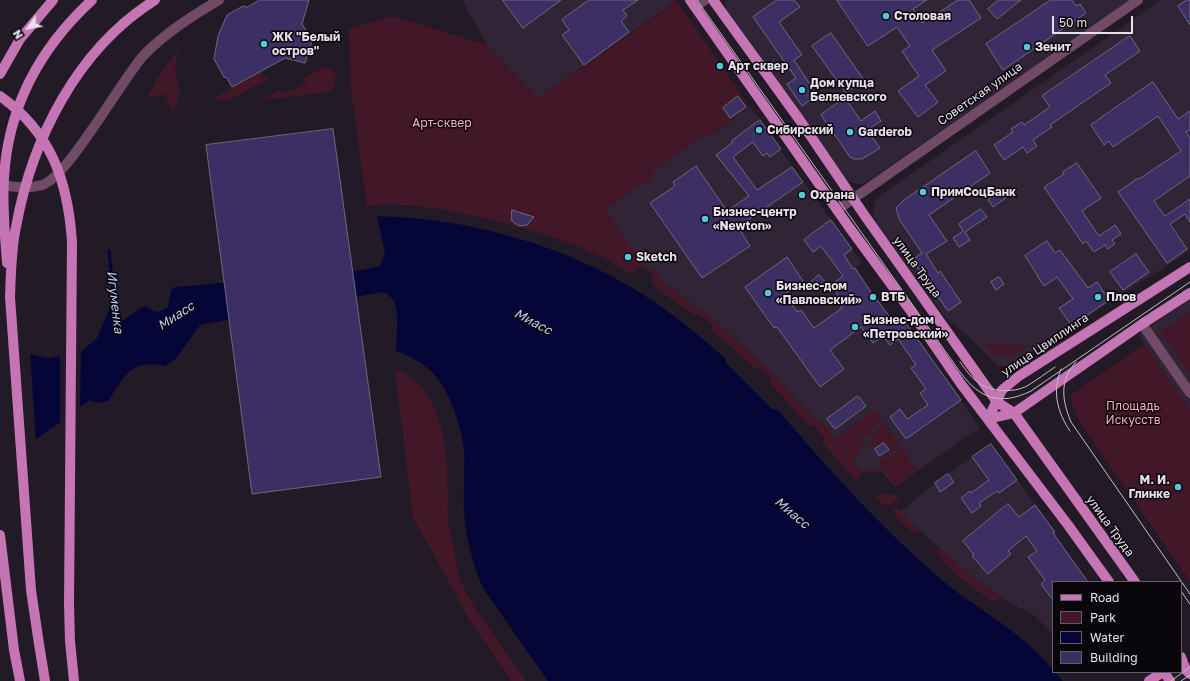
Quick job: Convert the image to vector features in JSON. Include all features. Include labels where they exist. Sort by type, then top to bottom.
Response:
[{"type":"main road","points":[[0,74],[20,39],[54,0]]},
{"type":"main road","points":[[46,681],[35,620],[28,562],[6,245],[4,186],[6,158],[11,127],[30,78],[42,56],[69,23],[92,0]]},
{"type":"main road","points":[[10,297],[16,227],[26,185],[35,157],[55,112],[75,79],[103,44],[123,25],[155,0]]},
{"type":"main road","name":"улица Труда","points":[[713,0],[799,119],[997,402],[1014,413],[1134,581]]},
{"type":"main road","points":[[692,4],[961,384],[1068,525],[1108,581]]},
{"type":"main road","points":[[0,96],[12,105],[30,123],[48,149],[61,177],[70,216],[72,250],[69,604],[70,641],[74,681]]},
{"type":"main road","name":"улица Цвиллинга","points":[[988,419],[1002,390],[1019,376],[1190,267]]},
{"type":"main road","points":[[988,419],[1014,413],[1142,324],[1190,293]]},
{"type":"main road","points":[[0,535],[14,650],[20,681]]},
{"type":"main road","points":[[1182,660],[1187,672],[1186,681]]},
{"type":"main road","points":[[1149,681],[1161,673]]},
{"type":"main road","points":[[1164,673],[1170,681]]},
{"type":"street","points":[[0,185],[18,188],[43,185],[55,177],[74,156],[127,77],[143,57],[172,30],[219,0]]},
{"type":"street","points":[[692,4],[705,0]]},
{"type":"street","name":"Советская улица","points":[[837,210],[1138,0]]},
{"type":"street","points":[[1142,324],[1190,393]]},
{"type":"shaded area","points":[[462,0],[673,0],[669,6],[538,98],[487,45]]},
{"type":"shaded area","points":[[726,0],[1129,0],[871,179],[863,184],[857,184],[848,181],[842,175],[727,10],[725,4]]},
{"type":"shaded area","points":[[1161,0],[1190,0],[1190,251],[1009,366],[997,365],[968,336],[945,317],[877,224],[873,212],[875,202],[881,195]]},
{"type":"shaded area","points":[[750,107],[861,262],[856,268],[871,292],[896,324],[903,319],[961,400],[979,428],[895,487],[880,470],[860,470],[822,422],[813,417],[767,368],[739,342],[714,320],[664,282],[638,266],[606,209],[641,184],[645,183],[653,171],[703,135],[709,137]]},
{"type":"shaded area","points":[[1190,299],[1190,411],[1138,335]]},
{"type":"shaded area","points":[[991,444],[1055,532],[1056,537],[1087,581],[1052,581],[1052,633],[1034,615],[1006,601],[959,566],[900,512],[935,483]]},
{"type":"green space","name":"Арт-сквер","points":[[673,0],[676,0],[750,107],[708,137],[703,135],[653,171],[653,177],[645,184],[641,184],[606,209],[641,263],[659,274],[662,281],[714,320],[767,368],[813,417],[822,422],[860,470],[880,470],[883,472],[864,472],[856,481],[823,443],[824,438],[814,425],[808,425],[771,384],[771,378],[760,367],[754,368],[712,330],[712,324],[699,314],[694,315],[656,288],[651,280],[654,276],[639,266],[634,275],[593,253],[553,237],[500,222],[448,210],[407,205],[367,206],[351,89],[349,29],[392,16],[487,45],[538,98],[669,7]]},
{"type":"green space","points":[[179,50],[175,66],[180,95],[173,111],[164,94],[147,97],[162,70]]},
{"type":"green space","points":[[324,67],[333,69],[336,78],[334,86],[330,92],[262,100],[280,90],[282,93],[289,90],[290,91],[306,83],[304,78]]},
{"type":"green space","points":[[262,71],[263,73],[260,75],[262,79],[269,75],[270,78],[228,100],[212,99]]},
{"type":"green space","points":[[1190,311],[1190,374],[1160,332]]},
{"type":"green space","points":[[982,343],[1028,346],[1009,355],[999,355],[988,349]]},
{"type":"green space","name":"Площадь Искусств","points":[[1144,344],[1190,411],[1190,582],[1083,427],[1072,404],[1071,395]]},
{"type":"green space","points":[[395,371],[402,371],[422,387],[432,404],[440,424],[445,445],[448,521],[459,576],[473,605],[526,681],[511,681],[469,619],[413,517]]},
{"type":"green space","points":[[875,409],[881,417],[868,438],[862,435],[859,441],[865,444],[855,461],[836,438]]},
{"type":"green space","points":[[883,420],[901,447],[883,456],[882,455],[889,450],[884,443],[875,448],[870,442]]},
{"type":"green space","points":[[903,449],[917,471],[896,485],[878,462]]},
{"type":"green space","points":[[878,494],[896,495],[899,499],[889,505],[884,505],[876,497]]},
{"type":"green space","points":[[896,507],[919,529],[916,532],[911,531],[895,516],[896,515],[892,511]]},
{"type":"green space","points":[[939,548],[959,566],[1001,598],[993,602],[954,573],[936,551]]},
{"type":"water","name":"Миасс","points":[[377,216],[446,222],[515,237],[548,248],[581,261],[642,294],[686,325],[726,359],[726,363],[773,410],[777,409],[877,520],[943,581],[1023,640],[1041,656],[1052,669],[1052,673],[1056,673],[1063,681],[548,681],[485,591],[481,583],[474,563],[466,530],[464,503],[464,450],[454,409],[444,388],[432,372],[424,365],[396,351],[397,317],[395,305],[391,297],[383,292],[200,325],[175,360],[164,366],[153,364],[136,367],[124,378],[108,401],[98,403],[90,400],[0,466],[0,354],[25,353],[48,358],[81,352],[97,338],[110,307],[118,306],[122,321],[144,306],[153,311],[159,312],[168,307],[171,290],[175,287],[357,271],[380,266],[385,253]]},
{"type":"pier","points":[[81,349],[80,409],[60,424],[60,354]]},
{"type":"pier","points":[[3,350],[30,352],[36,442],[0,468],[0,352]]},
{"type":"building","name":"ЖК \"Белый остров\"","points":[[260,0],[309,0],[302,24],[312,41],[305,63],[285,58],[232,87],[227,78],[224,77],[214,59],[218,36],[227,15],[243,6],[247,7]]},
{"type":"building","points":[[503,0],[561,0],[523,28]]},
{"type":"building","points":[[589,0],[638,0],[623,10],[627,16],[621,21],[629,32],[584,65],[562,35],[569,30],[562,20]]},
{"type":"building","points":[[777,0],[794,0],[800,7],[779,22],[802,55],[794,60],[817,95],[802,106],[787,84],[796,78],[753,17]]},
{"type":"building","points":[[837,0],[927,0],[913,9],[922,23],[958,0],[969,0],[981,18],[932,50],[946,71],[925,85],[938,102],[918,117],[898,91],[919,76],[902,51],[910,46],[897,27],[868,46]]},
{"type":"building","points":[[999,0],[1021,0],[997,19],[988,9]]},
{"type":"building","points":[[1051,0],[1072,0],[1076,6],[1080,4],[1086,13],[1003,70],[986,44]]},
{"type":"building","points":[[1187,0],[1190,0],[1190,25],[1178,6]]},
{"type":"building","points":[[831,33],[864,80],[846,93],[812,46]]},
{"type":"building","points":[[1130,36],[1140,51],[1105,75],[1111,83],[1050,125],[1052,127],[1033,140],[1037,146],[1027,153],[1023,147],[1004,160],[994,145],[1013,132],[1011,129],[1022,122],[1024,125],[1050,107],[1042,96]]},
{"type":"building","points":[[1153,82],[1178,119],[1190,111],[1190,130],[1186,132],[1190,138],[1190,176],[1154,201],[1165,216],[1190,199],[1190,222],[1185,214],[1170,224],[1187,249],[1167,263],[1118,192],[1181,151],[1158,116],[1113,147],[1109,141],[1104,145],[1091,125]]},
{"type":"building","points":[[738,96],[746,107],[730,118],[723,108]]},
{"type":"building","name":"Garderob","points":[[845,98],[861,121],[875,111],[881,121],[867,130],[880,148],[862,159],[854,159],[850,157],[821,115]]},
{"type":"building","name":"Бизнес-центр «Newton»","points":[[760,120],[781,149],[770,157],[767,153],[763,156],[753,142],[733,157],[757,190],[792,167],[803,182],[738,227],[750,246],[702,278],[650,203],[675,186],[673,182],[696,166],[727,211],[749,196],[716,155]]},
{"type":"building","points":[[333,129],[381,477],[252,494],[206,145]]},
{"type":"building","points":[[976,151],[990,173],[929,215],[947,241],[926,254],[938,273],[940,271],[961,302],[948,311],[912,260],[922,253],[899,219],[896,208],[904,200]]},
{"type":"building","points":[[1077,163],[1101,198],[1082,211],[1099,236],[1115,225],[1121,234],[1112,240],[1115,244],[1108,249],[1105,245],[1094,252],[1086,241],[1083,244],[1044,187],[1064,174],[1063,172]]},
{"type":"building","points":[[1001,191],[1006,198],[993,207],[988,200]]},
{"type":"building","points":[[981,209],[987,217],[965,232],[970,240],[959,247],[953,238],[963,231],[959,224]]},
{"type":"building","points":[[512,210],[534,217],[527,225],[519,226],[512,221]]},
{"type":"building","points":[[831,220],[852,249],[844,255],[853,269],[855,268],[896,325],[903,319],[961,400],[906,439],[890,417],[900,409],[907,419],[928,405],[920,393],[926,389],[911,368],[916,365],[898,339],[890,345],[883,336],[873,343],[861,327],[830,350],[844,369],[820,387],[777,327],[774,328],[745,287],[787,257],[803,281],[785,294],[797,312],[801,310],[814,328],[842,308],[841,306],[844,304],[831,285],[843,276],[821,246],[813,252],[804,240]]},
{"type":"building","points":[[1047,241],[1055,253],[1060,250],[1088,288],[1097,282],[1109,300],[1072,326],[1059,308],[1073,299],[1057,277],[1044,286],[1025,256]]},
{"type":"building","points":[[1136,254],[1149,272],[1123,290],[1110,272]]},
{"type":"building","points":[[819,275],[826,283],[817,290],[811,282]]},
{"type":"building","points":[[999,277],[1004,284],[996,290],[991,282]]},
{"type":"building","points":[[858,396],[866,406],[835,429],[827,419]]},
{"type":"building","points":[[884,443],[889,450],[879,456],[875,449]]},
{"type":"building","points":[[991,444],[1017,480],[999,493],[997,491],[979,503],[981,506],[972,513],[961,498],[970,491],[971,493],[989,480],[972,457]]},
{"type":"building","points":[[948,474],[954,482],[940,492],[935,483]]},
{"type":"building","points":[[1008,504],[1019,517],[1035,505],[1087,581],[1052,581],[1052,599],[1041,584],[1045,580],[1028,557],[1037,551],[1026,536],[1008,551],[1011,554],[988,574],[972,556],[974,555],[963,541]]},
{"type":"waterway","name":"Игуменка","points":[[109,251],[115,309]]},
{"type":"tram line","points":[[697,0],[960,372],[983,394],[1000,399],[1020,396],[1031,391],[1190,282]]},
{"type":"tram line","points":[[960,362],[976,381],[984,386],[996,390],[1015,390],[1027,386],[1055,367]]},
{"type":"tram line","points":[[1076,362],[1067,376],[1064,391],[1064,398],[1071,422],[1181,581]]},
{"type":"tram line","points":[[1061,369],[1058,377],[1056,393],[1057,401],[1062,416],[1070,431]]},
{"type":"tram line","points":[[1182,582],[1190,594]]},
{"type":"tram line","points":[[1182,592],[1190,604]]},
{"type":"tram line","points":[[1182,673],[1190,667]]},
{"type":"tram line","points":[[1171,681],[1182,673]]},
{"type":"tram line","points":[[1181,681],[1190,675]]},
{"type":"place","name":"Столовая","points":[[886,16]]},
{"type":"place","name":"ЖК \"Белый остров\"","points":[[264,44]]},
{"type":"place","name":"Зенит","points":[[1027,47]]},
{"type":"place","name":"Арт сквер","points":[[720,66]]},
{"type":"place","name":"Дом купца Беляевского","points":[[802,90]]},
{"type":"place","name":"Сибирский","points":[[759,130]]},
{"type":"place","name":"Garderob","points":[[850,132]]},
{"type":"place","name":"ПримСоцБанк","points":[[923,192]]},
{"type":"place","name":"Охрана","points":[[802,195]]},
{"type":"place","name":"Бизнес-центр «Newton»","points":[[705,219]]},
{"type":"place","name":"Sketch","points":[[628,257]]},
{"type":"place","name":"Бизнес-дом «Павловский»","points":[[768,293]]},
{"type":"place","name":"ВТБ","points":[[873,297]]},
{"type":"place","name":"Плов","points":[[1098,297]]},
{"type":"place","name":"Бизнес-дом «Петровский»","points":[[855,327]]},
{"type":"place","name":"М. И. Глинке","points":[[1178,487]]}]
